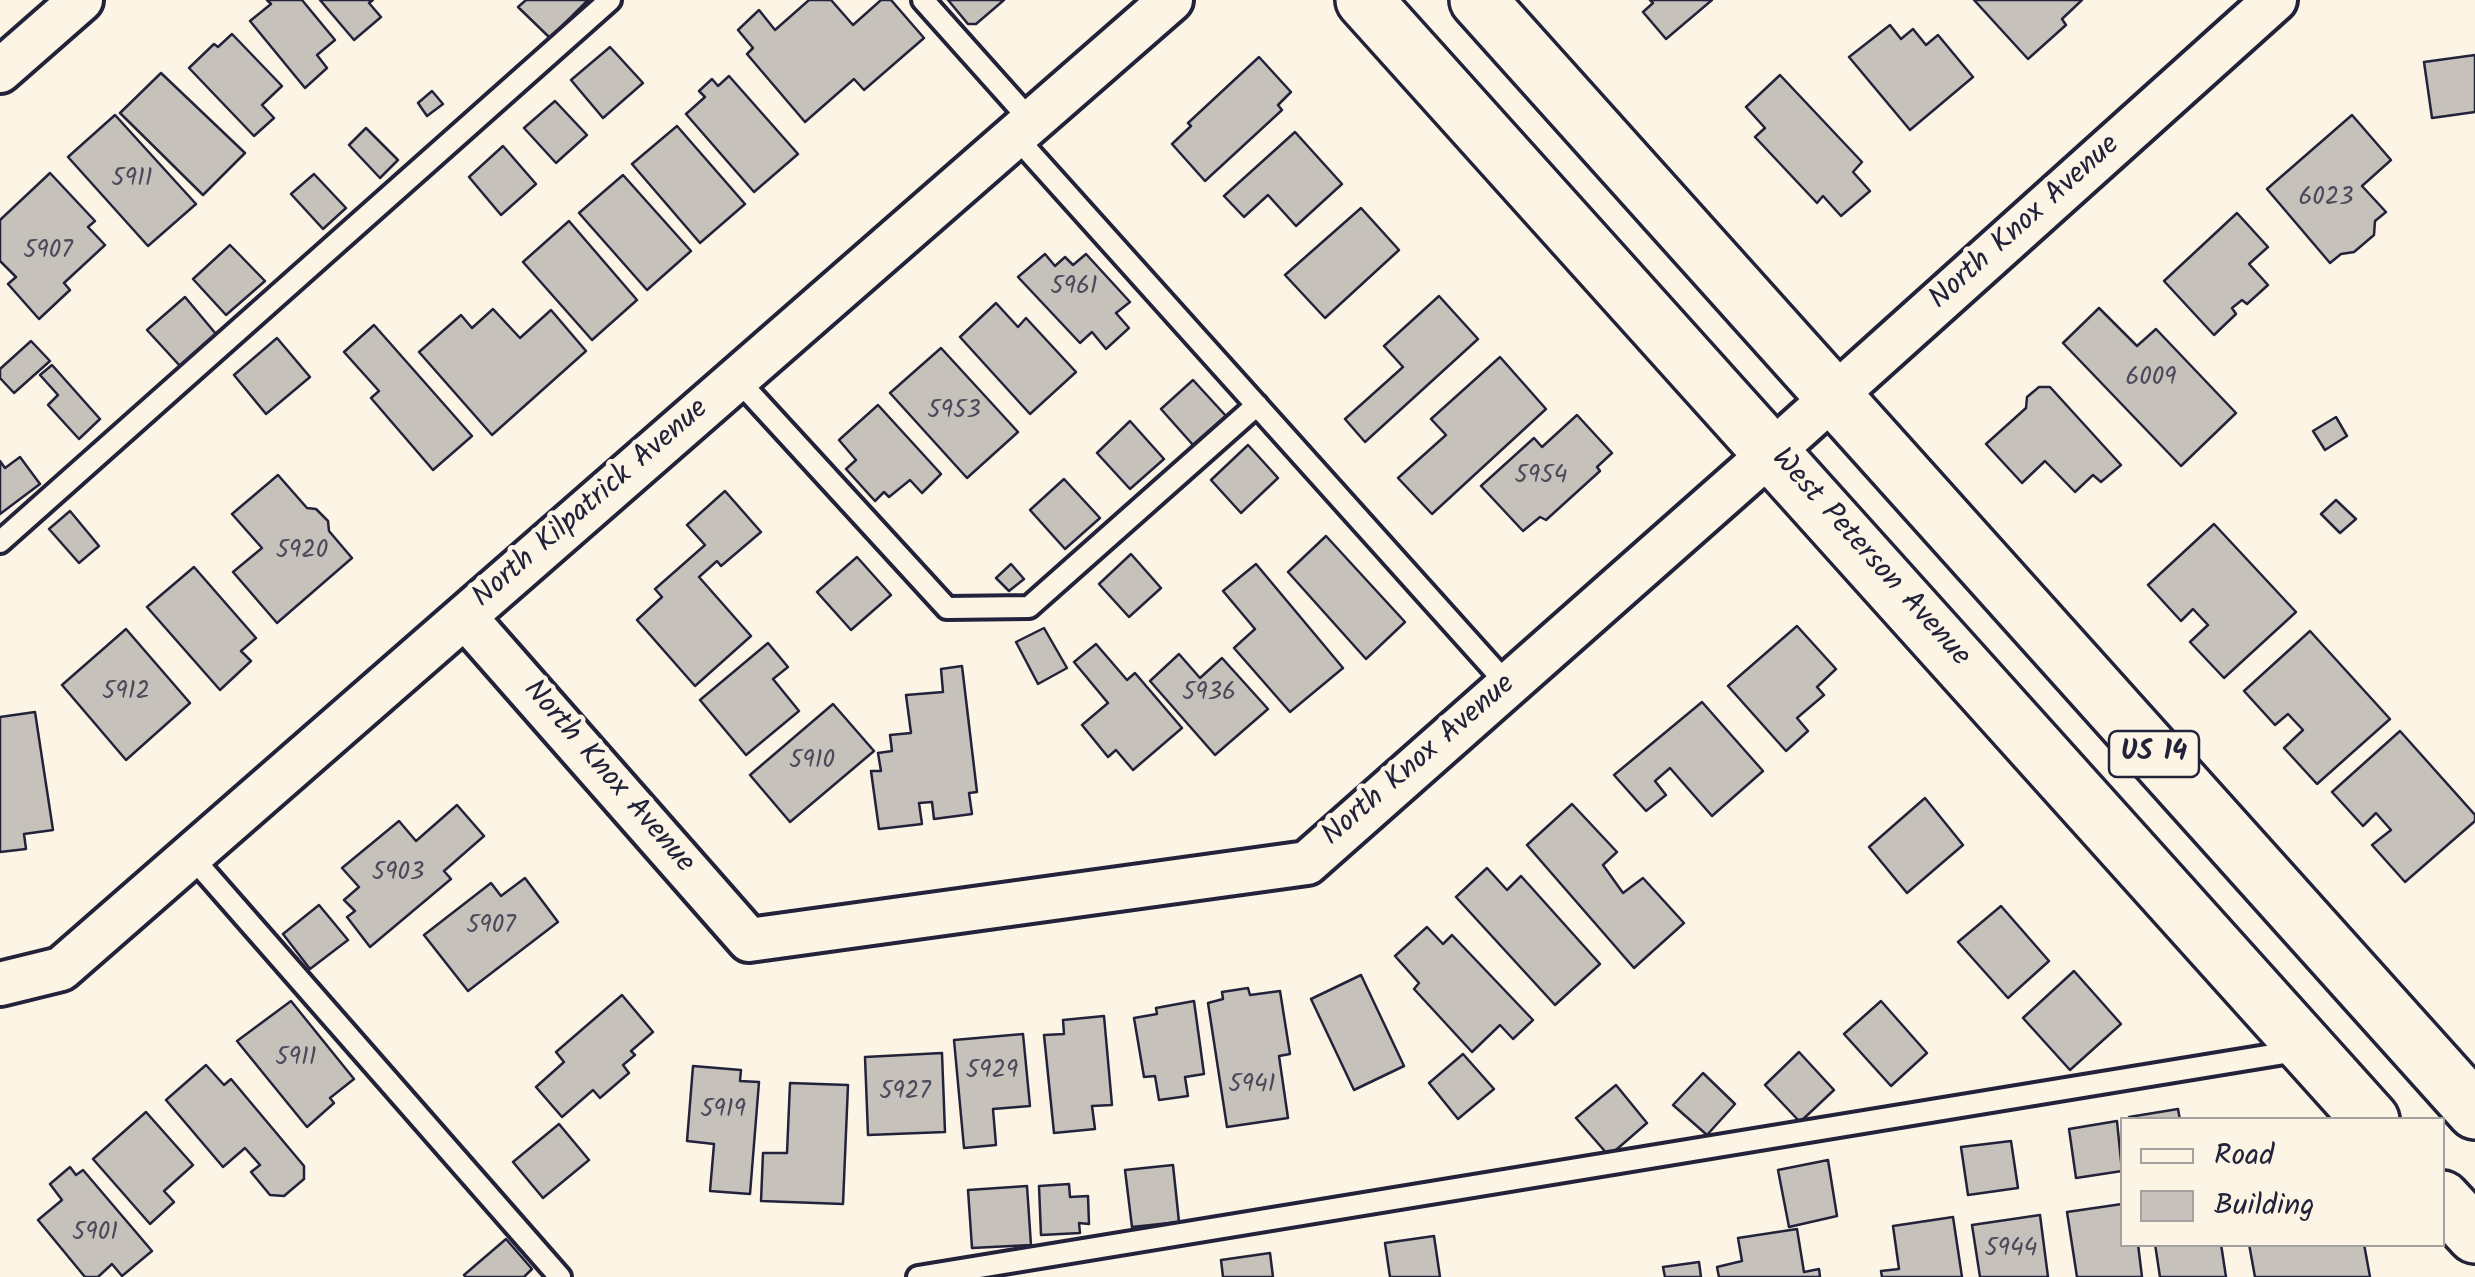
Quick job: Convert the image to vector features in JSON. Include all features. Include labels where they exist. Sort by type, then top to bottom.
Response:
[{"type":"main road","name":"West Peterson Avenue","points":[[1364,0],[2368,1117]]},
{"type":"main road","name":"US 14","points":[[1478,0],[2475,1110]]},
{"type":"main road","points":[[2445,1202],[2475,1235]]},
{"type":"street","points":[[0,71],[81,0]]},
{"type":"street","name":"North Kilpatrick Avenue","points":[[0,984],[61,969],[1170,0]]},
{"type":"street","name":"North Knox Avenue","points":[[464,617],[750,940],[1307,863],[2275,0]]},
{"type":"lane","points":[[0,542],[610,0]]},
{"type":"lane","points":[[923,0],[1023,129],[1256,405],[1508,684]]},
{"type":"lane","points":[[737,379],[948,608],[1029,606],[1256,405]]},
{"type":"lane","points":[[191,856],[560,1277]]},
{"type":"lane","points":[[918,1277],[2308,1050]]},
{"type":"building","points":[[267,0],[302,0],[335,40],[317,55],[327,68],[305,88],[250,21],[271,4]]},
{"type":"building","points":[[320,0],[373,0],[369,3],[381,17],[354,40]]},
{"type":"building","points":[[526,0],[588,0],[550,38],[518,7]]},
{"type":"building","points":[[809,0],[831,0],[853,25],[881,0],[891,0],[924,38],[864,90],[854,79],[805,122],[747,54],[753,48],[738,30],[759,10],[775,30]]},
{"type":"building","points":[[948,0],[1004,0],[976,24],[968,24]]},
{"type":"building","points":[[1650,0],[1712,0],[1666,39],[1643,12],[1653,3]]},
{"type":"building","points":[[1974,0],[2082,0],[2062,19],[2066,25],[2028,59]]},
{"type":"building","points":[[1890,25],[1901,39],[1913,29],[1926,45],[1938,35],[1973,77],[1910,130],[1849,57]]},
{"type":"building","points":[[232,34],[282,86],[262,105],[274,118],[254,136],[189,68],[214,44],[218,47]]},
{"type":"building","points":[[610,47],[643,83],[603,118],[571,80]]},
{"type":"building","points":[[2475,55],[2475,112],[2432,118],[2424,62]]},
{"type":"building","points":[[1259,57],[1291,92],[1278,105],[1282,110],[1205,181],[1172,144],[1191,126],[1188,123]]},
{"type":"building","points":[[161,73],[245,153],[203,195],[120,113]]},
{"type":"building","points":[[1780,75],[1862,162],[1853,172],[1870,191],[1841,216],[1823,196],[1817,203],[1755,137],[1765,128],[1746,107]]},
{"type":"building","points":[[729,76],[798,154],[754,192],[686,114],[705,97],[699,91],[712,79],[718,86]]},
{"type":"building","points":[[432,91],[443,104],[427,116],[418,103]]},
{"type":"building","points":[[555,101],[587,135],[556,163],[524,128]]},
{"type":"building","points":[[115,115],[196,204],[148,246],[68,157]]},
{"type":"building","points":[[2352,115],[2391,160],[2362,186],[2386,212],[2375,221],[2374,235],[2354,252],[2341,254],[2330,263],[2267,189]]},
{"type":"building","points":[[677,126],[745,204],[700,243],[632,164]]},
{"type":"building","points":[[366,128],[398,160],[380,178],[349,145]]},
{"type":"building","points":[[1295,132],[1342,184],[1296,226],[1268,195],[1244,217],[1224,196]]},
{"type":"building","points":[[503,146],[536,184],[501,215],[469,177]]},
{"type":"building","points":[[50,173],[95,221],[88,227],[105,245],[64,283],[70,290],[39,319],[8,284],[16,277],[0,261],[0,220]]},
{"type":"building","points":[[314,174],[346,208],[323,229],[291,194]]},
{"type":"building","points":[[623,175],[691,251],[647,290],[579,213]]},
{"type":"building","points":[[1361,208],[1399,250],[1325,318],[1285,275]]},
{"type":"building","points":[[2237,213],[2268,247],[2249,264],[2268,285],[2247,304],[2242,300],[2232,308],[2236,314],[2214,335],[2164,281]]},
{"type":"building","points":[[569,221],[637,300],[592,340],[523,262]]},
{"type":"building","points":[[230,245],[265,281],[226,315],[193,279]]},
{"type":"building","points":[[1045,254],[1055,266],[1065,257],[1073,265],[1086,254],[1130,302],[1116,313],[1129,328],[1106,349],[1092,332],[1080,343],[1018,277]]},
{"type":"building","points":[[1439,296],[1478,339],[1365,442],[1345,419],[1403,367],[1384,346]]},
{"type":"building","points":[[185,297],[216,334],[180,366],[147,330]]},
{"type":"building","points":[[996,303],[1018,327],[1026,318],[1076,372],[1030,414],[960,337]]},
{"type":"building","points":[[2099,308],[2137,346],[2156,329],[2236,413],[2181,466],[2063,343]]},
{"type":"building","points":[[493,309],[520,338],[551,310],[586,351],[492,435],[419,352],[461,315],[472,328]]},
{"type":"building","points":[[374,325],[472,436],[433,470],[371,398],[379,391],[344,352]]},
{"type":"building","points":[[277,338],[310,377],[266,414],[234,375]]},
{"type":"building","points":[[31,341],[50,361],[14,393],[0,378],[0,369]]},
{"type":"building","points":[[941,348],[1018,432],[967,478],[890,393]]},
{"type":"building","points":[[1500,357],[1546,409],[1432,514],[1398,478],[1446,435],[1431,419]]},
{"type":"building","points":[[52,365],[100,419],[79,439],[48,405],[58,395],[40,375]]},
{"type":"building","points":[[1193,380],[1226,416],[1193,445],[1161,409]]},
{"type":"building","points":[[2039,387],[2050,387],[2121,465],[2101,482],[2093,475],[2075,492],[2045,461],[2022,483],[1986,444],[2026,408],[2027,397]]},
{"type":"building","points":[[878,405],[941,474],[922,493],[910,480],[889,497],[884,492],[875,501],[846,469],[856,460],[839,440]]},
{"type":"building","points":[[1577,415],[1612,453],[1597,467],[1600,471],[1546,520],[1540,517],[1523,531],[1481,486],[1534,438],[1542,447]]},
{"type":"building","points":[[2336,417],[2347,436],[2325,450],[2313,431]]},
{"type":"building","points":[[1130,421],[1164,459],[1130,489],[1097,453]]},
{"type":"building","points":[[1248,445],[1278,478],[1241,513],[1211,480]]},
{"type":"building","points":[[20,457],[40,484],[0,514],[0,461],[5,468]]},
{"type":"building","points":[[278,475],[307,508],[316,509],[328,521],[329,531],[352,558],[277,623],[233,572],[262,548],[232,514]]},
{"type":"building","points":[[1064,479],[1100,518],[1065,549],[1030,510]]},
{"type":"building","points":[[725,491],[761,532],[721,566],[717,561],[699,577],[751,636],[695,686],[637,620],[662,597],[655,589],[705,545],[687,525]]},
{"type":"building","points":[[2336,500],[2356,519],[2340,533],[2321,514]]},
{"type":"building","points":[[70,511],[99,546],[79,563],[49,529]]},
{"type":"building","points":[[2214,524],[2296,612],[2224,678],[2190,642],[2208,625],[2193,609],[2181,621],[2148,585]]},
{"type":"building","points":[[1326,536],[1405,622],[1366,659],[1288,572]]},
{"type":"building","points":[[1131,554],[1161,588],[1129,617],[1099,584]]},
{"type":"building","points":[[857,557],[891,595],[851,630],[817,592]]},
{"type":"building","points":[[1011,564],[1024,579],[1009,591],[996,578]]},
{"type":"building","points":[[1256,564],[1343,668],[1290,712],[1234,648],[1255,629],[1223,591]]},
{"type":"building","points":[[194,567],[256,638],[241,651],[251,661],[220,690],[147,607]]},
{"type":"building","points":[[1797,626],[1836,669],[1817,687],[1824,695],[1797,718],[1808,731],[1786,751],[1728,686]]},
{"type":"building","points":[[1044,628],[1067,668],[1038,684],[1016,642]]},
{"type":"building","points":[[126,629],[190,703],[126,760],[62,685]]},
{"type":"building","points":[[2310,631],[2390,719],[2317,784],[2284,748],[2303,730],[2288,714],[2275,725],[2244,691]]},
{"type":"building","points":[[768,643],[788,667],[773,679],[799,711],[746,755],[700,700]]},
{"type":"building","points":[[1096,644],[1127,680],[1135,673],[1182,728],[1133,770],[1116,750],[1108,757],[1082,725],[1108,703],[1074,662]]},
{"type":"building","points":[[1179,654],[1200,678],[1222,658],[1268,709],[1215,755],[1150,681]]},
{"type":"building","points":[[962,666],[977,792],[969,793],[972,814],[934,819],[932,802],[919,803],[922,824],[879,829],[871,771],[881,771],[878,753],[892,751],[890,735],[911,733],[906,695],[943,692],[941,669]]},
{"type":"building","points":[[1702,702],[1763,771],[1712,816],[1670,768],[1655,781],[1666,795],[1646,811],[1614,775]]},
{"type":"building","points":[[833,704],[874,751],[790,822],[750,775]]},
{"type":"building","points":[[35,712],[53,830],[24,834],[26,849],[0,852],[0,717]]},
{"type":"building","points":[[2400,731],[2475,815],[2475,821],[2405,882],[2372,845],[2391,830],[2376,813],[2363,826],[2332,792]]},
{"type":"building","points":[[1925,798],[1963,845],[1907,893],[1869,847]]},
{"type":"building","points":[[1572,804],[1617,852],[1603,865],[1623,893],[1643,878],[1684,923],[1634,968],[1527,845]]},
{"type":"building","points":[[457,805],[484,836],[444,871],[451,879],[370,947],[347,917],[355,911],[344,900],[359,887],[342,868],[399,821],[416,841]]},
{"type":"building","points":[[1487,868],[1507,890],[1521,876],[1600,964],[1555,1005],[1456,897]]},
{"type":"building","points":[[525,878],[558,922],[468,991],[424,935],[491,883],[501,896]]},
{"type":"building","points":[[319,905],[348,940],[310,969],[283,934]]},
{"type":"building","points":[[2001,906],[2049,961],[2008,998],[1958,942]]},
{"type":"building","points":[[1427,927],[1443,944],[1452,935],[1533,1020],[1513,1039],[1500,1025],[1472,1052],[1414,989],[1419,983],[1395,956]]},
{"type":"building","points":[[2074,971],[2121,1024],[2070,1070],[2023,1018]]},
{"type":"building","points":[[1361,975],[1404,1066],[1354,1090],[1311,999]]},
{"type":"building","points":[[1248,988],[1250,995],[1280,991],[1290,1054],[1279,1056],[1288,1118],[1227,1127],[1208,1003],[1223,999],[1222,992]]},
{"type":"building","points":[[622,995],[653,1032],[631,1051],[635,1055],[623,1065],[629,1073],[600,1098],[593,1090],[562,1117],[536,1087],[564,1062],[556,1052]]},
{"type":"building","points":[[291,1001],[354,1079],[330,1098],[334,1103],[307,1127],[237,1041]]},
{"type":"building","points":[[1194,1001],[1204,1074],[1185,1077],[1188,1096],[1159,1100],[1155,1076],[1144,1077],[1134,1018],[1157,1014],[1156,1008]]},
{"type":"building","points":[[1881,1001],[1927,1053],[1891,1086],[1844,1034]]},
{"type":"building","points":[[1104,1016],[1112,1105],[1092,1106],[1095,1129],[1054,1133],[1044,1035],[1064,1034],[1063,1020]]},
{"type":"building","points":[[1023,1034],[1030,1106],[993,1109],[996,1145],[964,1148],[954,1040]]},
{"type":"building","points":[[1799,1052],[1834,1090],[1800,1122],[1765,1085]]},
{"type":"building","points":[[942,1053],[945,1132],[868,1135],[865,1057]]},
{"type":"building","points":[[1463,1054],[1494,1089],[1458,1119],[1429,1083]]},
{"type":"building","points":[[206,1065],[224,1085],[231,1079],[304,1166],[304,1179],[284,1196],[270,1195],[251,1172],[260,1165],[245,1148],[223,1167],[166,1100]]},
{"type":"building","points":[[693,1066],[741,1070],[740,1081],[759,1082],[750,1194],[710,1191],[714,1144],[687,1141]]},
{"type":"building","points":[[1703,1073],[1735,1104],[1707,1135],[1673,1105]]},
{"type":"building","points":[[790,1083],[848,1085],[843,1204],[761,1201],[763,1153],[787,1153]]},
{"type":"building","points":[[1616,1085],[1647,1123],[1609,1156],[1576,1118]]},
{"type":"building","points":[[2178,1109],[2179,1117],[2129,1117]]},
{"type":"building","points":[[146,1112],[193,1165],[164,1191],[174,1202],[150,1224],[93,1159]]},
{"type":"building","points":[[2117,1121],[2120,1171],[2076,1178],[2069,1129]]},
{"type":"building","points":[[559,1124],[589,1160],[543,1198],[513,1162]]},
{"type":"building","points":[[2011,1141],[2018,1188],[1968,1195],[1961,1147]]},
{"type":"building","points":[[1828,1160],[1837,1216],[1789,1227],[1778,1170]]},
{"type":"building","points":[[1173,1165],[1179,1222],[1132,1227],[1125,1170]]},
{"type":"building","points":[[70,1167],[76,1175],[83,1170],[152,1251],[122,1276],[112,1264],[98,1277],[85,1277],[38,1220],[62,1200],[50,1184]]},
{"type":"building","points":[[1069,1184],[1070,1197],[1088,1196],[1089,1224],[1079,1223],[1080,1233],[1041,1235],[1039,1186]]},
{"type":"building","points":[[1027,1186],[1031,1245],[972,1248],[968,1190]]},
{"type":"building","points":[[2120,1204],[2120,1247],[2138,1247],[2142,1277],[2077,1277],[2067,1212]]},
{"type":"building","points":[[2040,1215],[2048,1277],[1980,1277],[1972,1225]]},
{"type":"building","points":[[1953,1217],[1962,1277],[1882,1277],[1881,1271],[1899,1269],[1893,1226]]},
{"type":"building","points":[[1797,1229],[1804,1272],[1819,1269],[1820,1277],[1719,1277],[1717,1267],[1742,1261],[1738,1238]]},
{"type":"building","points":[[1434,1236],[1440,1277],[1390,1277],[1385,1243]]},
{"type":"building","points":[[506,1239],[532,1269],[524,1277],[464,1275]]},
{"type":"building","points":[[2155,1247],[2221,1247],[2226,1277],[2160,1277]]},
{"type":"building","points":[[2250,1247],[2365,1247],[2370,1277],[2255,1277]]},
{"type":"building","points":[[1270,1253],[1273,1277],[1223,1277],[1221,1260]]},
{"type":"building","points":[[1699,1262],[1701,1277],[1665,1277],[1663,1267]]}]
